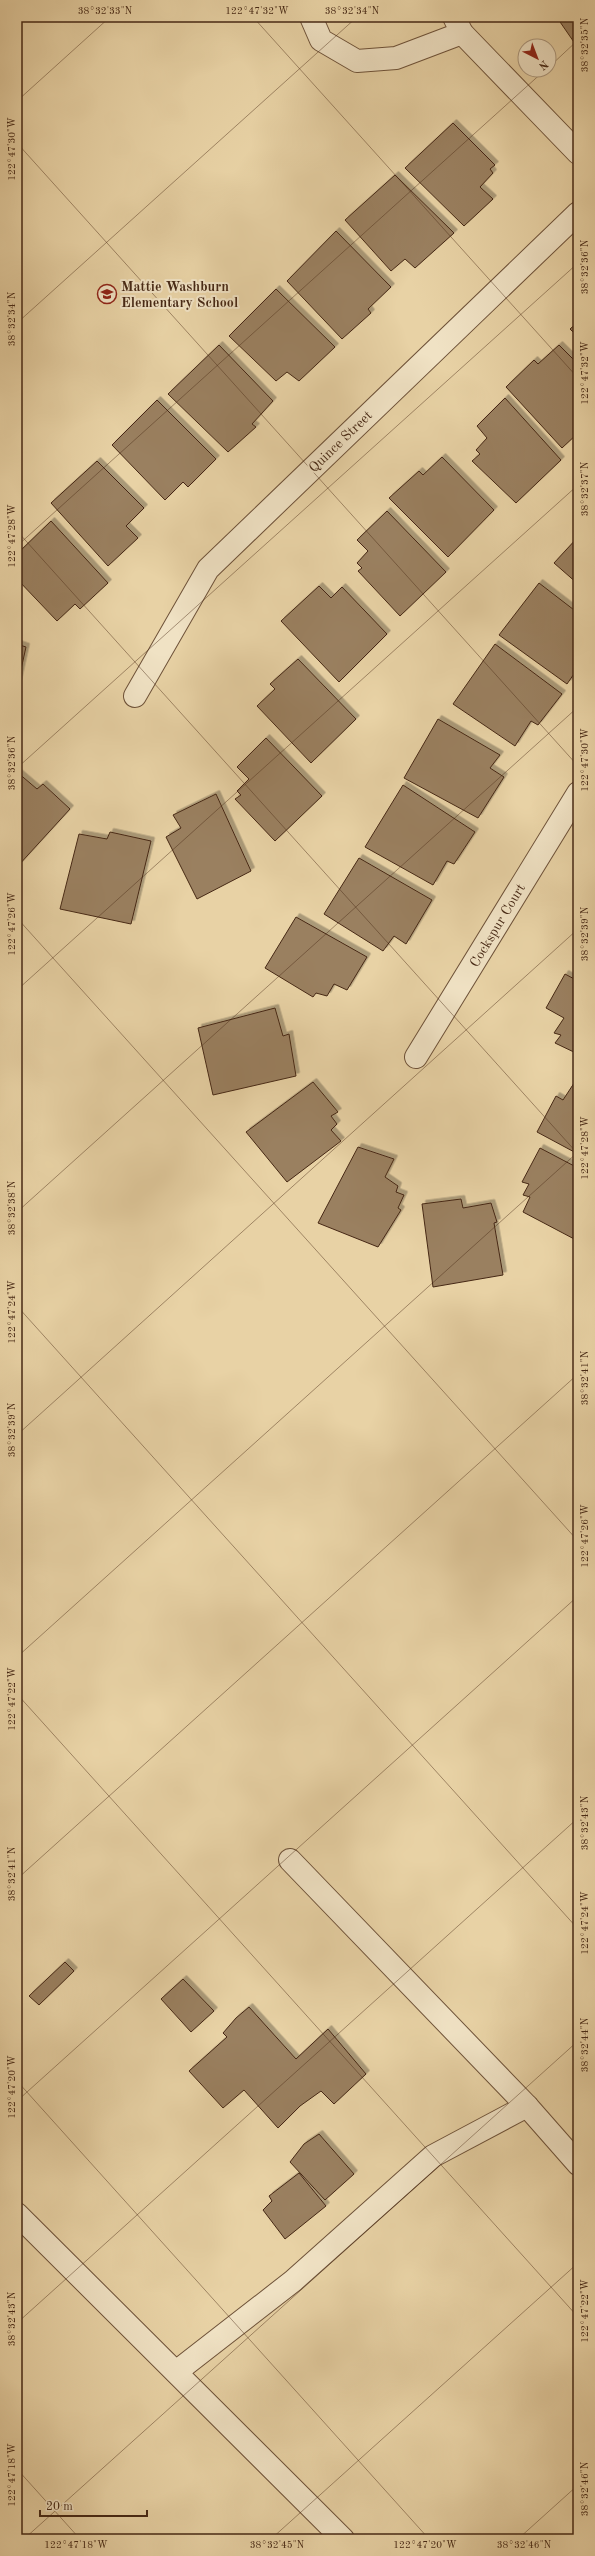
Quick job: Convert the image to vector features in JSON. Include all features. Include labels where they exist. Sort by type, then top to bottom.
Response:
[{"type":"street","points":[[311,17],[321,40],[357,61],[396,58],[458,25],[578,153]]},
{"type":"street","name":"Quince Street","points":[[135,696],[208,569],[578,213]]},
{"type":"street","name":"Cockspur Court","points":[[416,1057],[578,793]]},
{"type":"street","points":[[290,1860],[526,2106],[578,2164]]},
{"type":"street","points":[[176,2372],[293,2281],[434,2156],[526,2106]]},
{"type":"street","points":[[17,2214],[343,2539]]},
{"type":"building","points":[[560,17],[578,17],[578,48],[558,19]]},
{"type":"building","points":[[453,123],[495,165],[490,169],[493,173],[480,187],[493,199],[464,226],[405,168]]},
{"type":"building","points":[[395,175],[454,233],[415,268],[405,259],[391,271],[345,220]]},
{"type":"building","points":[[336,231],[391,287],[368,309],[371,313],[342,339],[287,281]]},
{"type":"building","points":[[276,289],[335,347],[299,381],[287,372],[276,381],[229,336]]},
{"type":"building","points":[[578,322],[578,337],[570,329]]},
{"type":"building","points":[[219,345],[273,401],[252,424],[256,427],[228,452],[168,394]]},
{"type":"building","points":[[559,345],[578,364],[578,433],[562,448],[506,387],[534,360],[538,364]]},
{"type":"building","points":[[505,398],[561,460],[516,503],[472,461],[480,454],[476,450],[487,438],[477,426]]},
{"type":"building","points":[[157,400],[216,459],[188,487],[183,482],[165,500],[112,445]]},
{"type":"building","points":[[442,457],[494,510],[448,557],[389,498],[419,471],[423,475]]},
{"type":"building","points":[[97,461],[144,508],[126,526],[138,538],[108,566],[51,503]]},
{"type":"building","points":[[387,511],[446,572],[400,616],[358,571],[362,568],[357,563],[368,551],[357,540]]},
{"type":"building","points":[[51,521],[108,583],[80,609],[75,604],[57,621],[17,579],[17,554]]},
{"type":"building","points":[[578,537],[578,584],[554,563]]},
{"type":"building","points":[[539,583],[578,613],[578,638],[575,642],[578,644],[578,668],[567,684],[499,635]]},
{"type":"building","points":[[319,586],[331,598],[342,587],[387,634],[339,682],[281,621]]},
{"type":"building","points":[[17,644],[26,647],[18,683],[17,682]]},
{"type":"building","points":[[495,644],[562,694],[538,725],[531,721],[515,746],[453,704]]},
{"type":"building","points":[[298,659],[356,719],[311,763],[257,706],[275,689],[270,684]]},
{"type":"building","points":[[438,719],[500,755],[490,768],[504,777],[478,818],[404,778]]},
{"type":"building","points":[[266,738],[322,796],[275,841],[235,799],[241,795],[237,791],[249,779],[237,767]]},
{"type":"building","points":[[17,772],[37,789],[43,784],[70,809],[17,867]]},
{"type":"building","points":[[403,785],[475,832],[454,864],[447,861],[433,885],[365,847]]},
{"type":"building","points":[[216,794],[251,871],[197,899],[166,837],[181,828],[173,815]]},
{"type":"building","points":[[110,832],[151,841],[131,924],[60,909],[79,834],[107,839]]},
{"type":"building","points":[[359,858],[432,900],[406,944],[394,936],[383,951],[324,914]]},
{"type":"building","points":[[296,917],[367,957],[347,990],[334,984],[327,996],[316,993],[313,997],[265,968]]},
{"type":"building","points":[[578,958],[578,967],[574,965]]},
{"type":"building","points":[[565,974],[578,981],[578,1054],[555,1043],[561,1035],[554,1033],[564,1018],[546,1008]]},
{"type":"building","points":[[275,1008],[283,1036],[289,1034],[296,1076],[213,1095],[198,1028]]},
{"type":"building","points":[[578,1077],[578,1154],[537,1132],[556,1096],[563,1100]]},
{"type":"building","points":[[313,1082],[338,1112],[331,1116],[337,1124],[331,1130],[341,1141],[287,1182],[246,1132]]},
{"type":"building","points":[[358,1147],[394,1159],[385,1177],[398,1186],[396,1192],[404,1195],[398,1208],[401,1210],[378,1247],[318,1223]]},
{"type":"building","points":[[540,1148],[578,1168],[578,1241],[523,1212],[530,1197],[523,1195],[529,1184],[522,1182]]},
{"type":"building","points":[[461,1199],[463,1208],[491,1203],[497,1222],[494,1223],[503,1275],[433,1287],[422,1204]]},
{"type":"building","points":[[65,1962],[74,1971],[39,2005],[29,1996]]},
{"type":"building","points":[[183,1979],[214,2011],[191,2032],[161,1999]]},
{"type":"building","points":[[249,2007],[296,2059],[328,2029],[366,2074],[334,2104],[321,2091],[300,2106],[278,2128],[244,2090],[223,2108],[189,2071],[227,2037],[223,2033],[236,2018]]},
{"type":"building","points":[[319,2134],[354,2174],[325,2200],[290,2162],[304,2144]]},
{"type":"building","points":[[299,2173],[326,2206],[285,2239],[263,2210],[272,2201],[269,2196]]},
{"type":"place","name":"Mattie Washburn Elementary School","points":[[107,294]]}]
